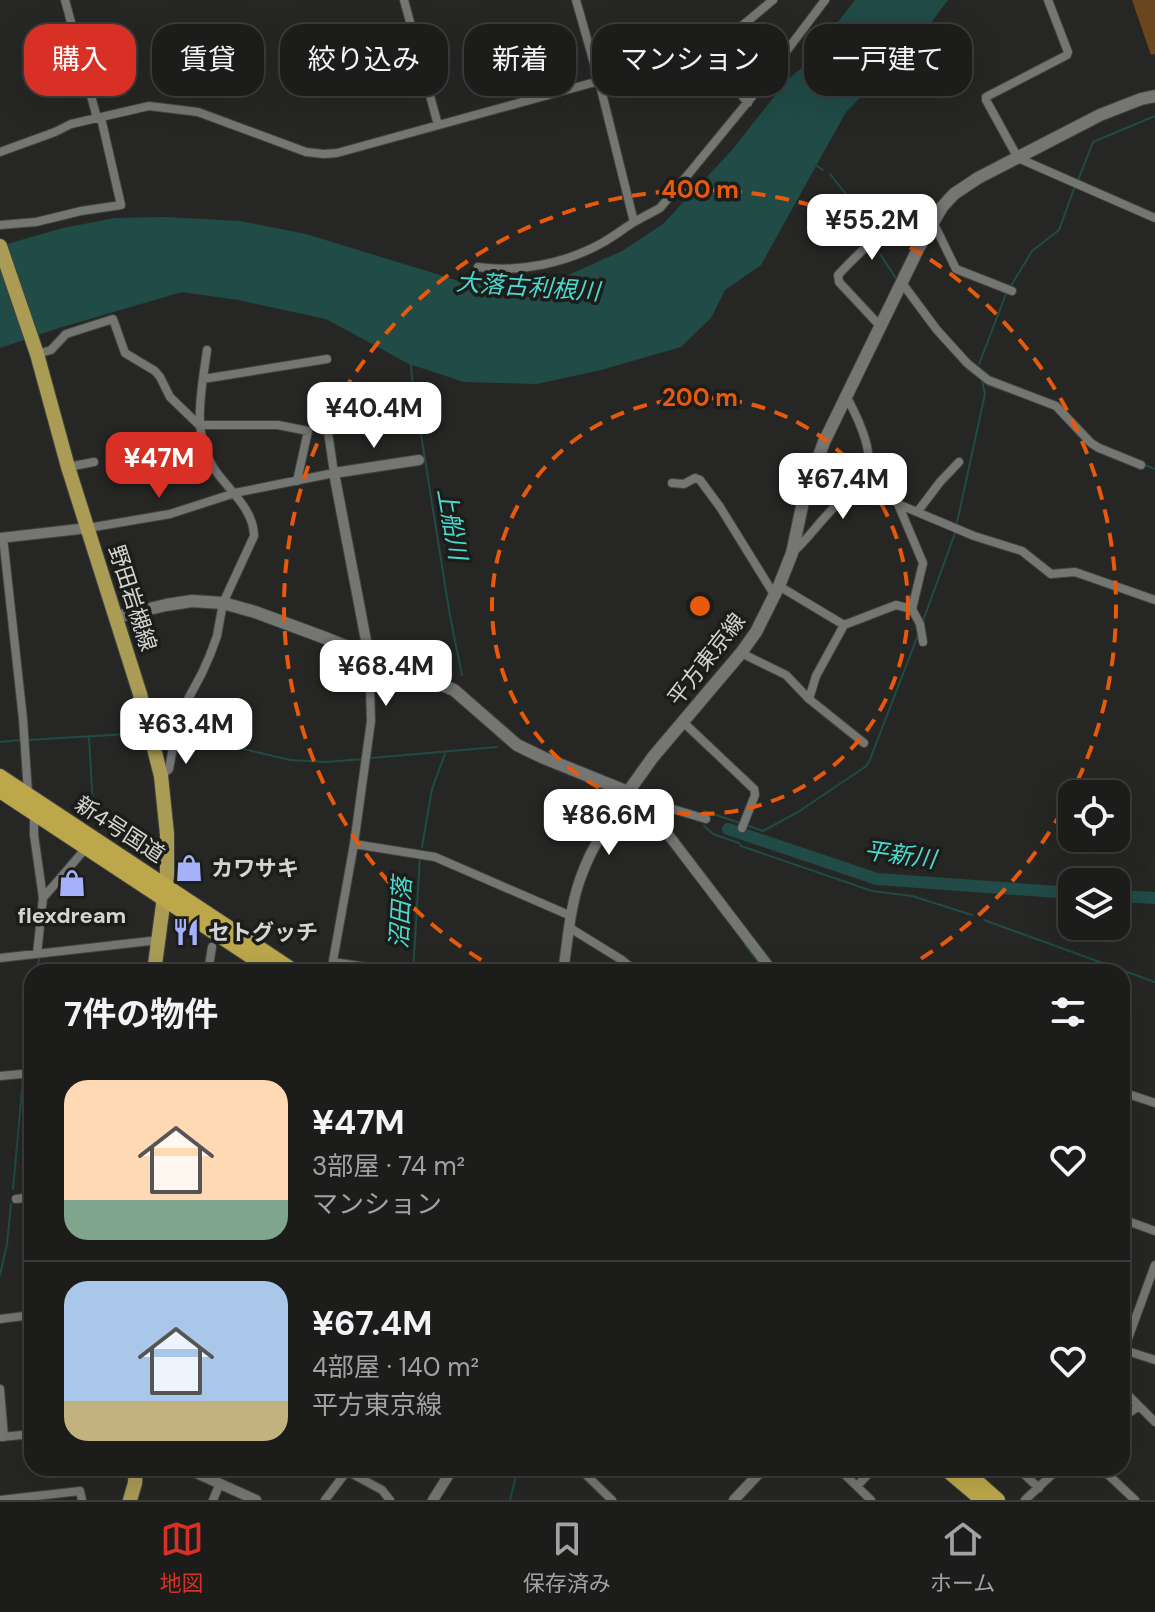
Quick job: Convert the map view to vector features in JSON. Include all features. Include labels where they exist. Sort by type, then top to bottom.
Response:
[{"type":"highway","name":"新4号国道","points":[[0,776],[263,964]]},
{"type":"highway","name":"新4号国道","points":[[0,791],[86,848],[283,964]]},
{"type":"highway","points":[[954,1476],[982,1500]]},
{"type":"highway","points":[[971,1476],[998,1500]]},
{"type":"main road","name":"平方東京線","points":[[628,792],[756,632],[792,553],[814,466],[935,218],[954,194],[978,178],[1100,115],[1155,96]]},
{"type":"main road","name":"野田岩槻線","points":[[0,246],[37,354],[68,467],[152,733],[161,776],[167,834],[165,892],[155,964]]},
{"type":"main road","points":[[116,617],[192,601],[223,603],[255,612],[458,692],[517,745],[628,792]]},
{"type":"main road","points":[[132,1499],[135,1476]]},
{"type":"street","points":[[0,225],[36,222],[121,205],[65,0]]},
{"type":"street","points":[[404,0],[438,125]]},
{"type":"street","points":[[576,0],[592,56]]},
{"type":"street","points":[[744,24],[773,0]]},
{"type":"street","points":[[478,267],[514,268],[554,261],[599,245],[660,208],[748,103],[825,0]]},
{"type":"street","points":[[1048,0],[1067,55],[986,97],[1018,158],[1155,218]]},
{"type":"street","points":[[0,152],[71,124],[149,106],[198,112],[306,152],[337,153],[592,83]]},
{"type":"street","points":[[603,96],[634,222]]},
{"type":"street","points":[[742,96],[748,103]]},
{"type":"street","points":[[881,327],[839,282],[838,275],[864,248],[902,220],[927,212],[935,218],[956,269],[1012,291]]},
{"type":"street","points":[[902,283],[937,330],[967,363],[988,380],[1056,406],[1091,443],[1141,465]]},
{"type":"street","points":[[37,354],[51,350],[66,334],[113,319],[125,353],[155,371],[170,397],[199,425],[278,425],[308,431],[297,481]]},
{"type":"street","points":[[161,776],[169,769],[179,716],[214,645],[223,603],[254,536],[254,526],[235,493],[212,466],[203,442],[199,425],[207,350]]},
{"type":"street","points":[[203,379],[327,359]]},
{"type":"street","points":[[792,553],[869,466],[868,448],[846,396]]},
{"type":"street","points":[[326,418],[369,656],[371,721],[354,844],[333,964]]},
{"type":"street","points":[[28,794],[23,719],[2,537],[88,528],[170,514],[235,493],[419,460]]},
{"type":"street","points":[[68,467],[94,462]]},
{"type":"street","points":[[918,511],[959,462]]},
{"type":"street","points":[[869,466],[898,504],[923,563],[912,609],[920,624],[923,642]]},
{"type":"street","points":[[672,483],[684,484],[695,478],[700,480],[777,591],[844,625]]},
{"type":"street","points":[[898,504],[974,536],[1022,551],[1051,574],[1075,572],[1155,600]]},
{"type":"street","points":[[809,699],[816,676],[844,625],[896,605],[912,609]]},
{"type":"street","points":[[741,653],[786,675],[809,699],[864,743]]},
{"type":"street","points":[[683,722],[754,789],[755,795],[742,828]]},
{"type":"street","points":[[564,964],[575,896],[582,873],[628,792],[641,799],[767,964]]},
{"type":"street","points":[[649,810],[656,804],[706,819]]},
{"type":"street","points":[[34,813],[34,835],[45,895],[37,954]]},
{"type":"street","points":[[354,844],[435,857],[571,922],[627,964]]},
{"type":"street","points":[[45,895],[86,848]]},
{"type":"street","points":[[0,958],[159,940]]},
{"type":"street","points":[[209,964],[212,947]]},
{"type":"street","points":[[0,1076],[24,1073]]},
{"type":"street","points":[[1130,1095],[1155,1103]]},
{"type":"street","points":[[16,1199],[24,1198]]},
{"type":"street","points":[[1130,1222],[1155,1231]]},
{"type":"street","points":[[1130,1333],[1155,1265]]},
{"type":"street","points":[[0,1319],[24,1316]]},
{"type":"street","points":[[1130,1354],[1155,1360]]},
{"type":"street","points":[[0,1389],[2,1437],[24,1435]]},
{"type":"street","points":[[1130,1400],[1136,1409],[1155,1422]]},
{"type":"street","points":[[1130,1413],[1136,1409]]},
{"type":"street","points":[[208,1476],[255,1500]]},
{"type":"street","points":[[325,1500],[343,1476]]},
{"type":"street","points":[[356,1476],[382,1490],[390,1500]]},
{"type":"street","points":[[433,1500],[448,1476]]},
{"type":"street","points":[[587,1476],[612,1500]]},
{"type":"street","points":[[734,1500],[753,1476]]},
{"type":"street","points":[[846,1476],[871,1500]]},
{"type":"street","points":[[857,1486],[866,1476]]},
{"type":"street","points":[[1026,1476],[1039,1488]]},
{"type":"street","points":[[1025,1500],[1051,1476]]},
{"type":"street","points":[[1110,1476],[1135,1500]]},
{"type":"street","points":[[213,1500],[220,1483]]},
{"type":"street","points":[[0,1500],[80,1491],[82,1500]]},
{"type":"shaded area","points":[[1132,0],[1155,0],[1155,54],[1151,55]]},
{"type":"water","points":[[855,0],[948,0],[930,24],[836,24]]},
{"type":"water","name":"大落古利根川","points":[[803,67],[804,96],[862,96],[846,112],[761,265],[725,290],[711,318],[681,347],[537,384],[464,382],[409,364],[326,319],[238,300],[182,292],[0,348],[0,246],[63,228],[115,218],[240,221],[306,234],[456,280],[493,282],[566,276],[622,251],[663,224],[731,151],[775,96],[788,96],[788,79]]},
{"type":"waterway","points":[[1078,180],[1093,142],[1155,116]]},
{"type":"waterway","points":[[814,164],[823,170]]},
{"type":"waterway","points":[[830,174],[859,211],[872,236]]},
{"type":"waterway","points":[[1009,289],[1032,251],[1059,230],[1075,186]]},
{"type":"waterway","points":[[880,254],[897,280]]},
{"type":"waterway","points":[[979,364],[1006,294]]},
{"type":"waterway","name":"上船川","points":[[411,364],[462,675]]},
{"type":"waterway","points":[[967,369],[977,376]]},
{"type":"waterway","points":[[956,527],[985,394],[982,381]]},
{"type":"waterway","points":[[988,385],[1005,391]]},
{"type":"waterway","points":[[1145,465],[1155,469]]},
{"type":"waterway","points":[[923,621],[955,533]]},
{"type":"waterway","points":[[746,825],[763,831],[798,812],[865,767],[918,635]]},
{"type":"waterway","name":"平新川","points":[[155,732],[173,731]]},
{"type":"waterway","name":"平新川","points":[[179,731],[290,760],[325,762],[364,759]]},
{"type":"waterway","name":"平新川","points":[[27,740],[145,733]]},
{"type":"waterway","points":[[89,737],[93,807],[98,825]]},
{"type":"waterway","name":"平新川","points":[[0,742],[21,740]]},
{"type":"waterway","name":"平新川","points":[[371,758],[497,747]]},
{"type":"waterway","name":"沼田落","points":[[422,847],[432,789],[445,754]]},
{"type":"waterway","points":[[704,811],[740,823]]},
{"type":"waterway","points":[[704,826],[713,834],[741,846],[872,891],[912,896],[972,915]]},
{"type":"waterway","name":"平新川","points":[[728,829],[877,879],[1058,892]]},
{"type":"waterway","name":"沼田落","points":[[413,964],[420,857]]},
{"type":"waterway","name":"平新川","points":[[1130,897],[1155,898]]},
{"type":"waterway","points":[[984,920],[1105,964]]},
{"type":"waterway","name":"上船川","points":[[745,945],[760,964]]},
{"type":"waterway","points":[[38,964],[39,959]]},
{"type":"waterway","points":[[1130,973],[1155,982]]},
{"type":"waterway","points":[[13,1189],[23,1079]]},
{"type":"waterway","points":[[0,1275],[11,1204]]},
{"type":"waterway","points":[[510,1500],[516,1476]]},
{"type":"place","name":"カワサキ","points":[[189,868]]},
{"type":"place","name":"flexdream","points":[[72,883]]},
{"type":"place","name":"セトグッチ","points":[[186,932]]}]
